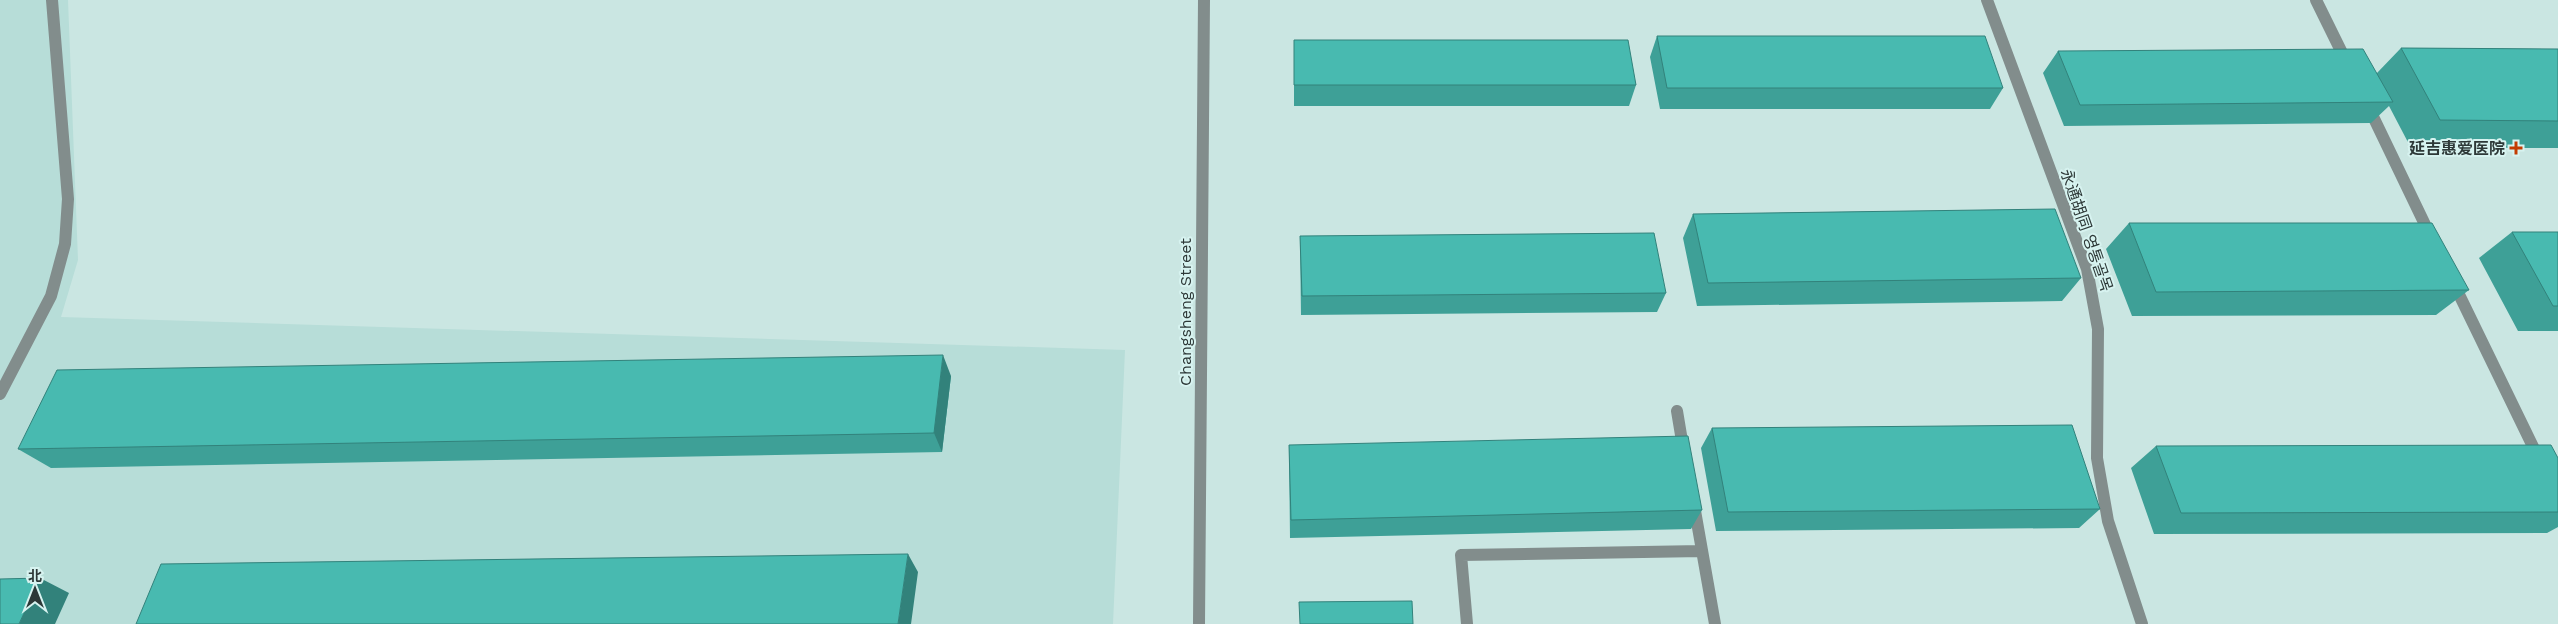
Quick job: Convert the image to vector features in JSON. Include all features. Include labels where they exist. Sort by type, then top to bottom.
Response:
[{"type":"street","points":[[0,394],[51,296],[65,244],[68,199],[52,0]]},
{"type":"street","name":"Changsheng Street","points":[[1199,624],[1204,0]]},
{"type":"street","name":"永通胡同 영통골목","points":[[1986,0],[2087,269],[2098,329],[2097,458],[2108,521],[2142,624]]},
{"type":"street","points":[[2316,0],[2351,71]]},
{"type":"street","points":[[2364,98],[2437,249]]},
{"type":"street","points":[[2446,266],[2545,471]]},
{"type":"street","points":[[1677,411],[1687,467]]},
{"type":"street","points":[[1692,495],[1715,624]]},
{"type":"street","points":[[1467,624],[1461,555],[1702,551]]},
{"type":"shaded area","points":[[0,0],[68,0],[78,260],[61,317],[1125,350],[1113,624],[0,624]]},
{"type":"building","points":[[1657,36],[1985,36],[2003,88],[1667,88]]},
{"type":"building","points":[[1294,40],[1628,40],[1636,85],[1294,85]]},
{"type":"building","points":[[2401,48],[2558,49],[2558,121],[2440,120]]},
{"type":"building","points":[[2363,49],[2393,102],[2080,105],[2058,51]]},
{"type":"building","points":[[2055,209],[2081,278],[1708,283],[1693,214]]},
{"type":"building","points":[[2129,223],[2432,223],[2469,290],[2156,292]]},
{"type":"building","points":[[2512,232],[2558,232],[2558,306],[2553,306]]},
{"type":"building","points":[[1654,233],[1666,293],[1302,296],[1300,236]]},
{"type":"building","points":[[943,355],[934,433],[18,449],[57,370]]},
{"type":"building","points":[[2072,425],[2100,509],[1728,512],[1712,428]]},
{"type":"building","points":[[1688,436],[1702,510],[1291,520],[1289,445]]},
{"type":"building","points":[[2551,445],[2558,458],[2558,512],[2181,513],[2156,446]]},
{"type":"building","points":[[908,554],[898,624],[136,624],[161,564]]},
{"type":"building","points":[[40,578],[19,624],[0,624],[0,579]]},
{"type":"building","points":[[1412,601],[1413,624],[1300,624],[1299,602]]},
{"type":"place","name":"延吉惠爱医院","points":[[2516,148]]}]
